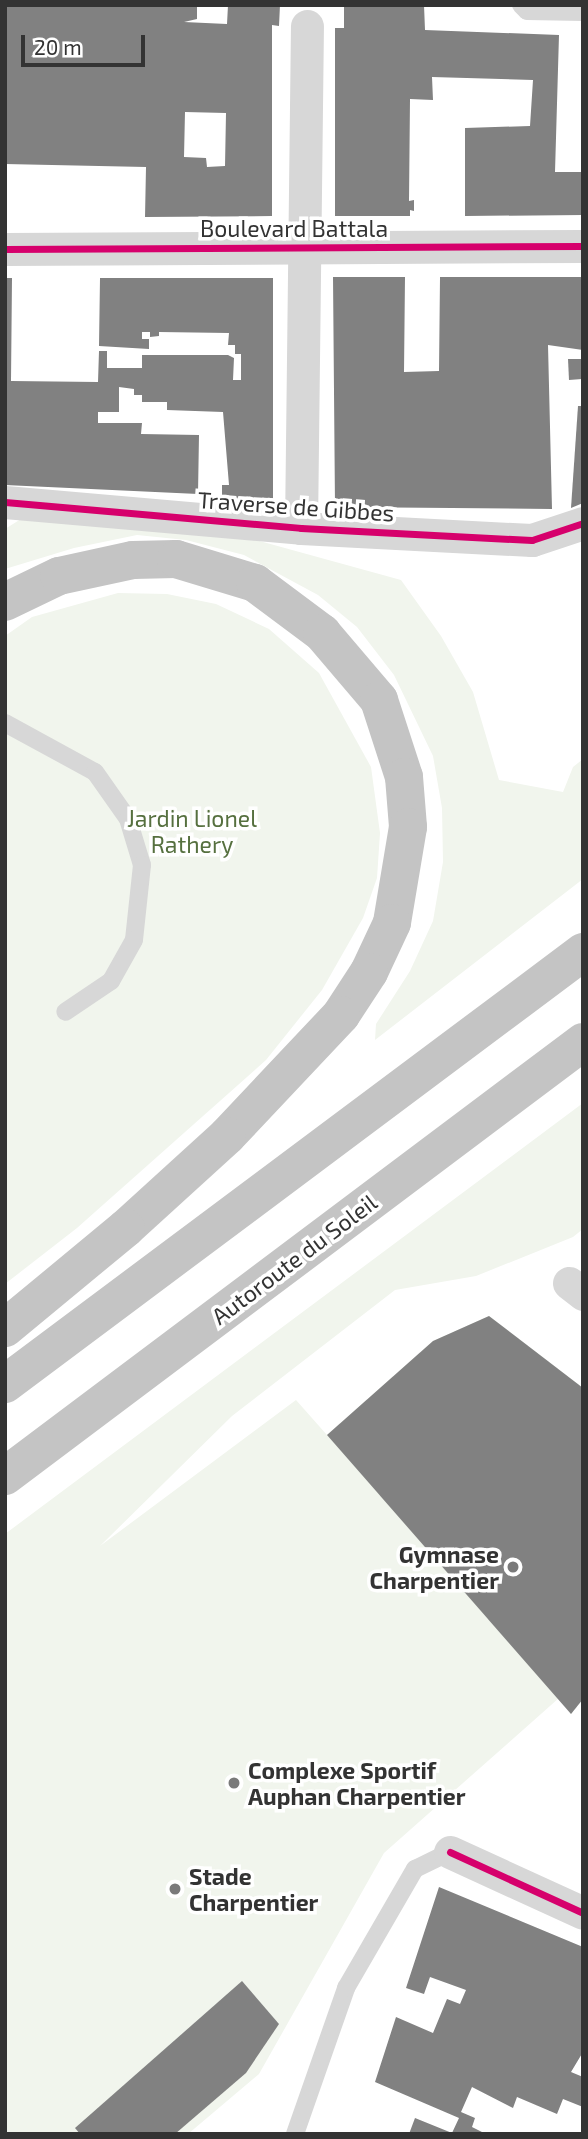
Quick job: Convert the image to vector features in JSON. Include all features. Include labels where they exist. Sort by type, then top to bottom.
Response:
[{"type":"highway","points":[[5,602],[59,576],[133,560],[177,559],[255,583],[323,633],[379,700],[404,777],[408,827],[392,923],[369,972],[341,1015],[227,1136],[5,1328]]},
{"type":"highway","points":[[5,1384],[583,953]]},
{"type":"highway","name":"Autoroute du Soleil","points":[[5,1476],[583,1042]]},
{"type":"street","points":[[301,528],[302,247],[308,16]]},
{"type":"street","name":"Boulevard Battala","points":[[5,249],[583,246]]},
{"type":"street","name":"Traverse de Gibbes","points":[[5,502],[301,528],[532,540],[583,523]]},
{"type":"street","points":[[450,1852],[581,1909]]},
{"type":"lane","points":[[521,5],[527,11],[583,12]]},
{"type":"lane","points":[[5,723],[95,772],[128,819],[142,865],[134,940],[111,981],[65,1012]]},
{"type":"lane","points":[[295,2134],[346,1989],[415,1869],[450,1852]]},
{"type":"green space","points":[[21,519],[249,538],[401,580],[441,636],[473,692],[499,780],[563,792],[573,767],[583,759],[583,879],[375,1040],[376,1024],[410,971],[433,921],[443,862],[442,808],[433,756],[394,675],[357,627],[318,595],[244,555],[186,540],[137,535],[74,548],[5,569],[5,529]]},
{"type":"green space","name":"Jardin Lionel Rathery","points":[[118,593],[167,594],[216,604],[269,629],[319,673],[371,767],[380,833],[377,878],[363,918],[322,990],[266,1060],[77,1228],[5,1284],[5,636],[32,617]]},
{"type":"green space","name":"Complexe Sportif Auphan Charpentier","points":[[583,1103],[583,1229],[573,1237],[476,1276],[395,1290],[232,1416],[100,1546],[296,1400],[327,1435],[433,1341],[489,1316],[583,1388],[583,1699],[571,1714],[559,1698],[384,1853],[259,2074],[188,2134],[5,2134],[5,1534]]},
{"type":"building","points":[[5,5],[197,5],[197,19],[184,22],[227,24],[228,5],[280,5],[279,26],[272,25],[272,216],[145,217],[146,167],[5,164]],"holes":[[[185,112],[226,113],[225,166],[207,167],[206,158],[184,157]]]},
{"type":"building","points":[[344,5],[424,5],[425,30],[559,35],[555,172],[583,172],[583,215],[465,216],[465,128],[530,126],[533,80],[432,77],[433,100],[410,99],[409,201],[414,200],[414,211],[410,210],[410,216],[335,216],[335,28],[344,28]]},
{"type":"building","points":[[333,277],[405,277],[404,372],[439,371],[440,277],[583,277],[583,350],[548,345],[552,509],[335,507]]},
{"type":"building","points":[[5,278],[12,278],[11,381],[98,382],[99,351],[107,351],[107,368],[142,368],[142,355],[228,355],[234,358],[233,380],[241,380],[241,354],[235,354],[235,345],[228,345],[229,333],[159,332],[159,336],[150,337],[150,332],[142,332],[142,339],[149,339],[149,349],[99,346],[100,278],[273,278],[273,507],[222,495],[222,485],[229,485],[223,412],[167,410],[167,402],[142,402],[142,395],[134,395],[134,389],[119,387],[119,412],[98,412],[98,423],[142,423],[141,434],[199,435],[198,494],[5,485]]},
{"type":"building","points":[[568,359],[583,359],[582,379],[569,380]]},
{"type":"building","points":[[578,406],[583,406],[583,503],[571,508]]},
{"type":"building","name":"Gymnase Charpentier","points":[[489,1316],[583,1388],[583,1699],[571,1714],[327,1435],[433,1341]]},
{"type":"building","points":[[439,1887],[583,1947],[583,2052],[571,2072],[583,2077],[583,2107],[563,2099],[557,2114],[517,2097],[513,2108],[472,2087],[461,2112],[475,2118],[472,2127],[486,2134],[409,2134],[415,2118],[452,2133],[459,2118],[375,2082],[396,2017],[433,2033],[447,1999],[460,2004],[466,1990],[430,1977],[424,1994],[406,1988]]},
{"type":"building","points":[[242,1981],[279,2024],[246,2073],[175,2134],[80,2134],[75,2128]]},
{"type":"cycle path","points":[[5,249],[583,246]]},
{"type":"cycle path","points":[[5,502],[301,528],[532,540],[583,523]]},
{"type":"cycle path","points":[[450,1852],[583,1913]]},
{"type":"place","name":"Gymnase Charpentier","points":[[513,1567]]},
{"type":"place","name":"Complexe Sportif Auphan Charpentier","points":[[234,1783]]},
{"type":"place","name":"Stade Charpentier","points":[[175,1889]]}]
